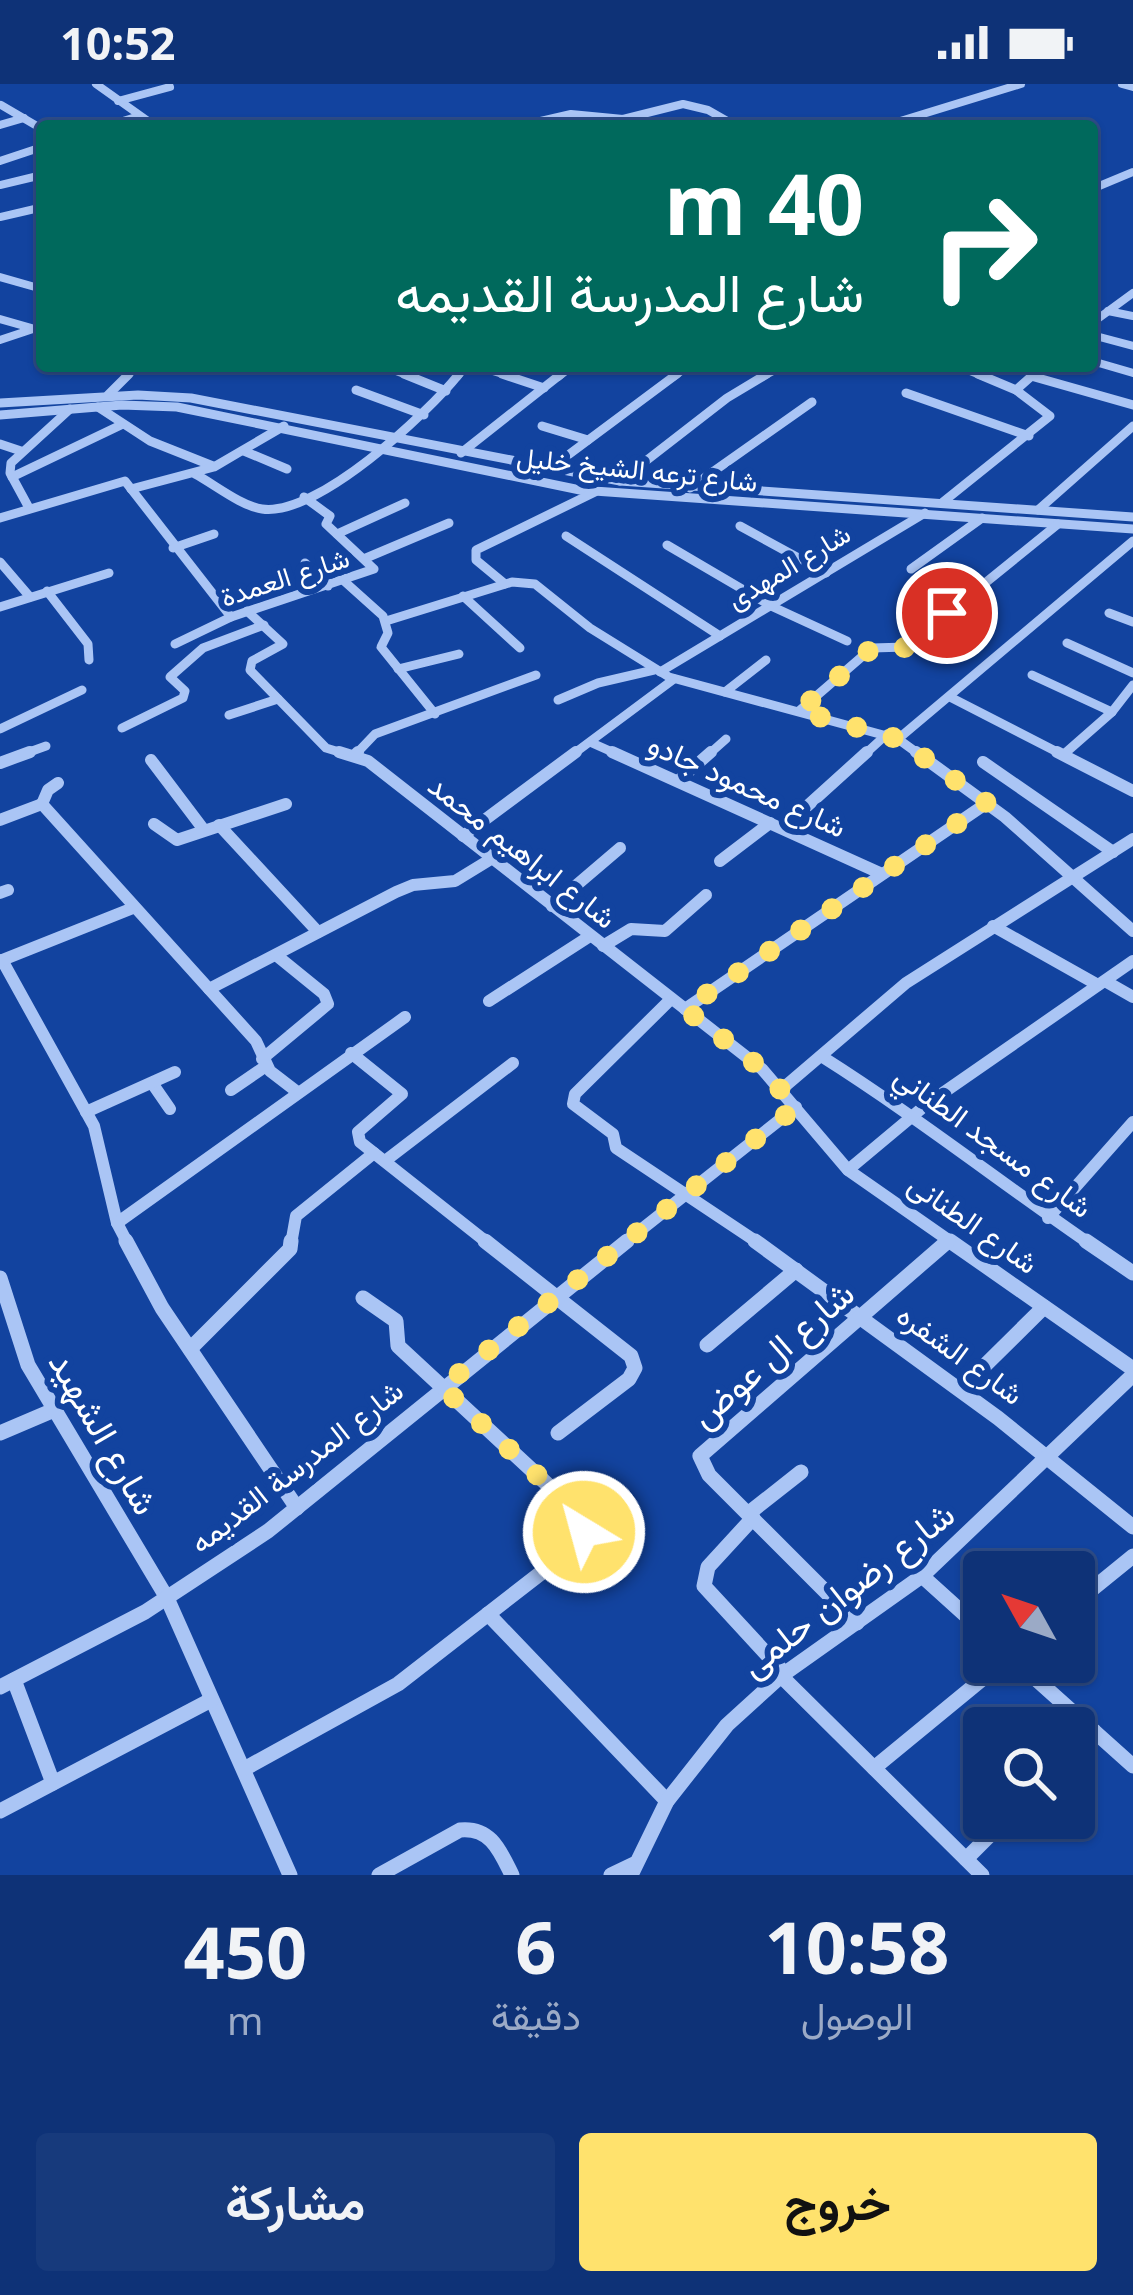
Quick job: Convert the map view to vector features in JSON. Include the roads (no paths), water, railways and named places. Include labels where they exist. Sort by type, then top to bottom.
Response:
[{"type":"street","points":[[97,84],[145,120]]},
{"type":"street","points":[[904,120],[1022,84]]},
{"type":"street","points":[[1122,84],[1133,87]]},
{"type":"street","points":[[118,101],[170,87]]},
{"type":"street","points":[[545,120],[571,114],[623,119],[682,104],[726,120]]},
{"type":"street","points":[[2,105],[36,125]]},
{"type":"street","points":[[126,120],[139,116]]},
{"type":"street","points":[[0,125],[24,118]]},
{"type":"street","points":[[0,161],[36,149]]},
{"type":"street","points":[[1098,187],[1133,172]]},
{"type":"street","points":[[0,185],[36,176]]},
{"type":"street","points":[[0,217],[36,209]]},
{"type":"street","points":[[0,277],[36,288]]},
{"type":"street","points":[[1098,318],[1133,293]]},
{"type":"street","points":[[1108,310],[1133,316]]},
{"type":"street","points":[[0,319],[36,329]]},
{"type":"street","points":[[0,340],[36,331]]},
{"type":"street","points":[[1098,337],[1133,346]]},
{"type":"street","points":[[1098,363],[1133,373]]},
{"type":"street","points":[[107,395],[131,372]]},
{"type":"street","points":[[398,372],[446,391]]},
{"type":"street","points":[[195,474],[262,509],[304,496],[383,449],[424,415],[461,372]]},
{"type":"street","points":[[495,372],[544,388]]},
{"type":"street","points":[[461,453],[564,372]]},
{"type":"street","points":[[548,470],[680,372]]},
{"type":"street","points":[[620,481],[727,398],[770,372]]},
{"type":"street","points":[[906,394],[1029,436],[1050,414],[1016,390],[972,372]]},
{"type":"street","points":[[1016,390],[1036,372]]},
{"type":"street","points":[[1031,376],[1133,405]]},
{"type":"street","points":[[356,390],[424,415]]},
{"type":"street","name":"شارع ترعه الشيخ خليل","points":[[0,403],[107,395],[191,398],[620,481],[1133,517]]},
{"type":"street","points":[[29,508],[12,478],[11,463],[82,398]]},
{"type":"street","points":[[685,500],[690,487],[812,402]]},
{"type":"street","points":[[97,406],[214,467]]},
{"type":"street","name":"شارع ترعه الشيخ خليل","points":[[0,415],[97,406],[190,409],[515,479],[596,491],[1133,529]]},
{"type":"street","points":[[131,488],[214,467],[296,417]]},
{"type":"street","points":[[12,478],[124,424]]},
{"type":"street","points":[[542,426],[588,440]]},
{"type":"street","points":[[1039,510],[1132,427]]},
{"type":"street","name":"شارع المهدى","points":[[558,700],[598,683],[657,671],[720,636],[943,502],[1029,436]]},
{"type":"street","points":[[0,444],[21,451]]},
{"type":"street","points":[[244,451],[287,469]]},
{"type":"street","points":[[0,518],[121,480],[232,617]]},
{"type":"street","points":[[505,584],[476,560],[476,550],[596,491]]},
{"type":"street","name":"شارع العمدة","points":[[175,644],[247,611],[374,569],[325,523],[330,516],[304,496]]},
{"type":"street","points":[[1114,515],[1133,501]]},
{"type":"street","points":[[337,534],[405,502]]},
{"type":"street","points":[[0,506],[16,513]]},
{"type":"street","points":[[911,569],[983,518]]},
{"type":"street","points":[[366,558],[449,523]]},
{"type":"street","points":[[799,711],[875,646],[906,647],[1059,523]]},
{"type":"street","points":[[740,526],[826,573]]},
{"type":"street","points":[[173,548],[214,534]]},
{"type":"street","points":[[566,536],[720,636]]},
{"type":"street","points":[[720,861],[776,826],[950,697],[1133,541]]},
{"type":"street","points":[[667,545],[771,606],[847,641]]},
{"type":"street","points":[[0,562],[30,597]]},
{"type":"street","points":[[305,563],[328,586]]},
{"type":"street","points":[[0,607],[109,573]]},
{"type":"street","points":[[344,581],[386,621],[388,633],[380,645],[435,714]]},
{"type":"street","points":[[386,621],[505,584],[535,584],[590,628],[674,679],[892,736],[987,803],[1133,931]]},
{"type":"street","points":[[47,591],[88,644],[89,660]]},
{"type":"street","points":[[463,596],[520,648]]},
{"type":"street","points":[[122,728],[183,698],[184,692],[170,677],[191,655],[264,626],[247,611]]},
{"type":"street","points":[[1108,613],[1133,622]]},
{"type":"street","name":"شارع ابراهيم محمد","points":[[264,626],[283,646],[249,667],[326,748],[368,761],[783,1088],[796,1107]]},
{"type":"street","points":[[1066,643],[1133,673]]},
{"type":"street","points":[[398,669],[459,654]]},
{"type":"street","points":[[725,692],[766,661]]},
{"type":"street","points":[[353,757],[375,734],[536,675]]},
{"type":"street","points":[[1032,675],[1112,712]]},
{"type":"street","points":[[463,836],[674,679]]},
{"type":"street","points":[[1063,755],[1112,712],[1133,685]]},
{"type":"street","points":[[0,729],[82,690]]},
{"type":"street","points":[[950,697],[1133,791]]},
{"type":"street","points":[[229,715],[278,699]]},
{"type":"street","points":[[678,781],[726,739]]},
{"type":"street","name":"شارع محمود جادو","points":[[592,742],[882,874]]},
{"type":"street","points":[[0,763],[46,746]]},
{"type":"street","points":[[151,760],[204,830]]},
{"type":"street","points":[[983,762],[1114,852]]},
{"type":"street","points":[[0,820],[43,804],[48,790],[58,783]]},
{"type":"street","points":[[685,1009],[987,803]]},
{"type":"street","points":[[43,804],[260,1046],[264,1062],[296,1091]]},
{"type":"street","points":[[154,824],[173,840],[286,804]]},
{"type":"street","points":[[220,825],[318,932]]},
{"type":"street","points":[[783,1088],[907,982],[1133,839]]},
{"type":"street","points":[[551,906],[620,848]]},
{"type":"street","points":[[209,989],[413,885],[455,881],[491,859]]},
{"type":"street","points":[[603,946],[631,929],[665,931],[706,895]]},
{"type":"street","points":[[133,908],[1,960],[100,1142],[107,1196],[117,1223],[162,1308],[297,1508]]},
{"type":"street","points":[[993,926],[1133,997]]},
{"type":"street","points":[[490,1001],[590,936]]},
{"type":"street","points":[[231,1090],[328,1004],[324,994],[276,955]]},
{"type":"street","points":[[848,1170],[912,1116],[1133,961]]},
{"type":"street","name":"شارع الشفره","points":[[671,999],[572,1099],[574,1106],[613,1134],[616,1148],[690,1194],[961,1389],[1051,1456],[1133,1527]]},
{"type":"street","points":[[117,1223],[405,1017]]},
{"type":"street","points":[[351,1054],[401,1089],[400,1099],[358,1132],[360,1142],[626,1350],[634,1368],[629,1379],[558,1433]]},
{"type":"street","name":"شارع مسجد الطناني","points":[[820,1056],[1133,1273]]},
{"type":"street","points":[[190,1349],[290,1249],[296,1216],[513,1063]]},
{"type":"street","points":[[86,1112],[175,1072]]},
{"type":"street","points":[[152,1083],[170,1109]]},
{"type":"street","name":"شارع المدرسة القديمه","points":[[7,1683],[167,1598],[297,1508],[796,1107]]},
{"type":"street","name":"شارع الطنانى","points":[[796,1107],[821,1144],[848,1170],[1133,1372]]},
{"type":"street","points":[[1048,1218],[1133,1122]]},
{"type":"street","name":"شارع ال عوض","points":[[857,1623],[710,1475],[700,1456],[949,1240]]},
{"type":"street","points":[[707,1345],[796,1270]]},
{"type":"street","name":"شارع الشهيد","points":[[0,1278],[13,1330],[54,1410],[167,1598],[290,1875]]},
{"type":"street","points":[[244,1769],[398,1684],[575,1546],[583,1524],[575,1510],[398,1346],[396,1321],[362,1298]]},
{"type":"street","points":[[961,1389],[1043,1306]]},
{"type":"street","name":"شارع رضوان حلمى","points":[[633,1870],[667,1801],[727,1725],[783,1675],[922,1576],[1133,1372]]},
{"type":"street","points":[[0,1433],[54,1410]]},
{"type":"street","points":[[801,1472],[751,1516],[708,1567],[704,1586],[783,1675],[982,1875]]},
{"type":"street","points":[[1095,1587],[1133,1556]]},
{"type":"street","points":[[922,1576],[963,1613]]},
{"type":"street","points":[[488,1614],[667,1801]]},
{"type":"street","points":[[7,1683],[53,1784]]},
{"type":"street","points":[[874,1768],[977,1683]]},
{"type":"street","points":[[1040,1683],[1067,1707]]},
{"type":"street","points":[[0,1811],[211,1700]]},
{"type":"street","points":[[1095,1732],[1133,1766]]},
{"type":"street","points":[[379,1875],[467,1828],[488,1834],[512,1875]]},
{"type":"street","points":[[966,1859],[986,1839]]},
{"type":"street","points":[[611,1875],[633,1870]]}]
